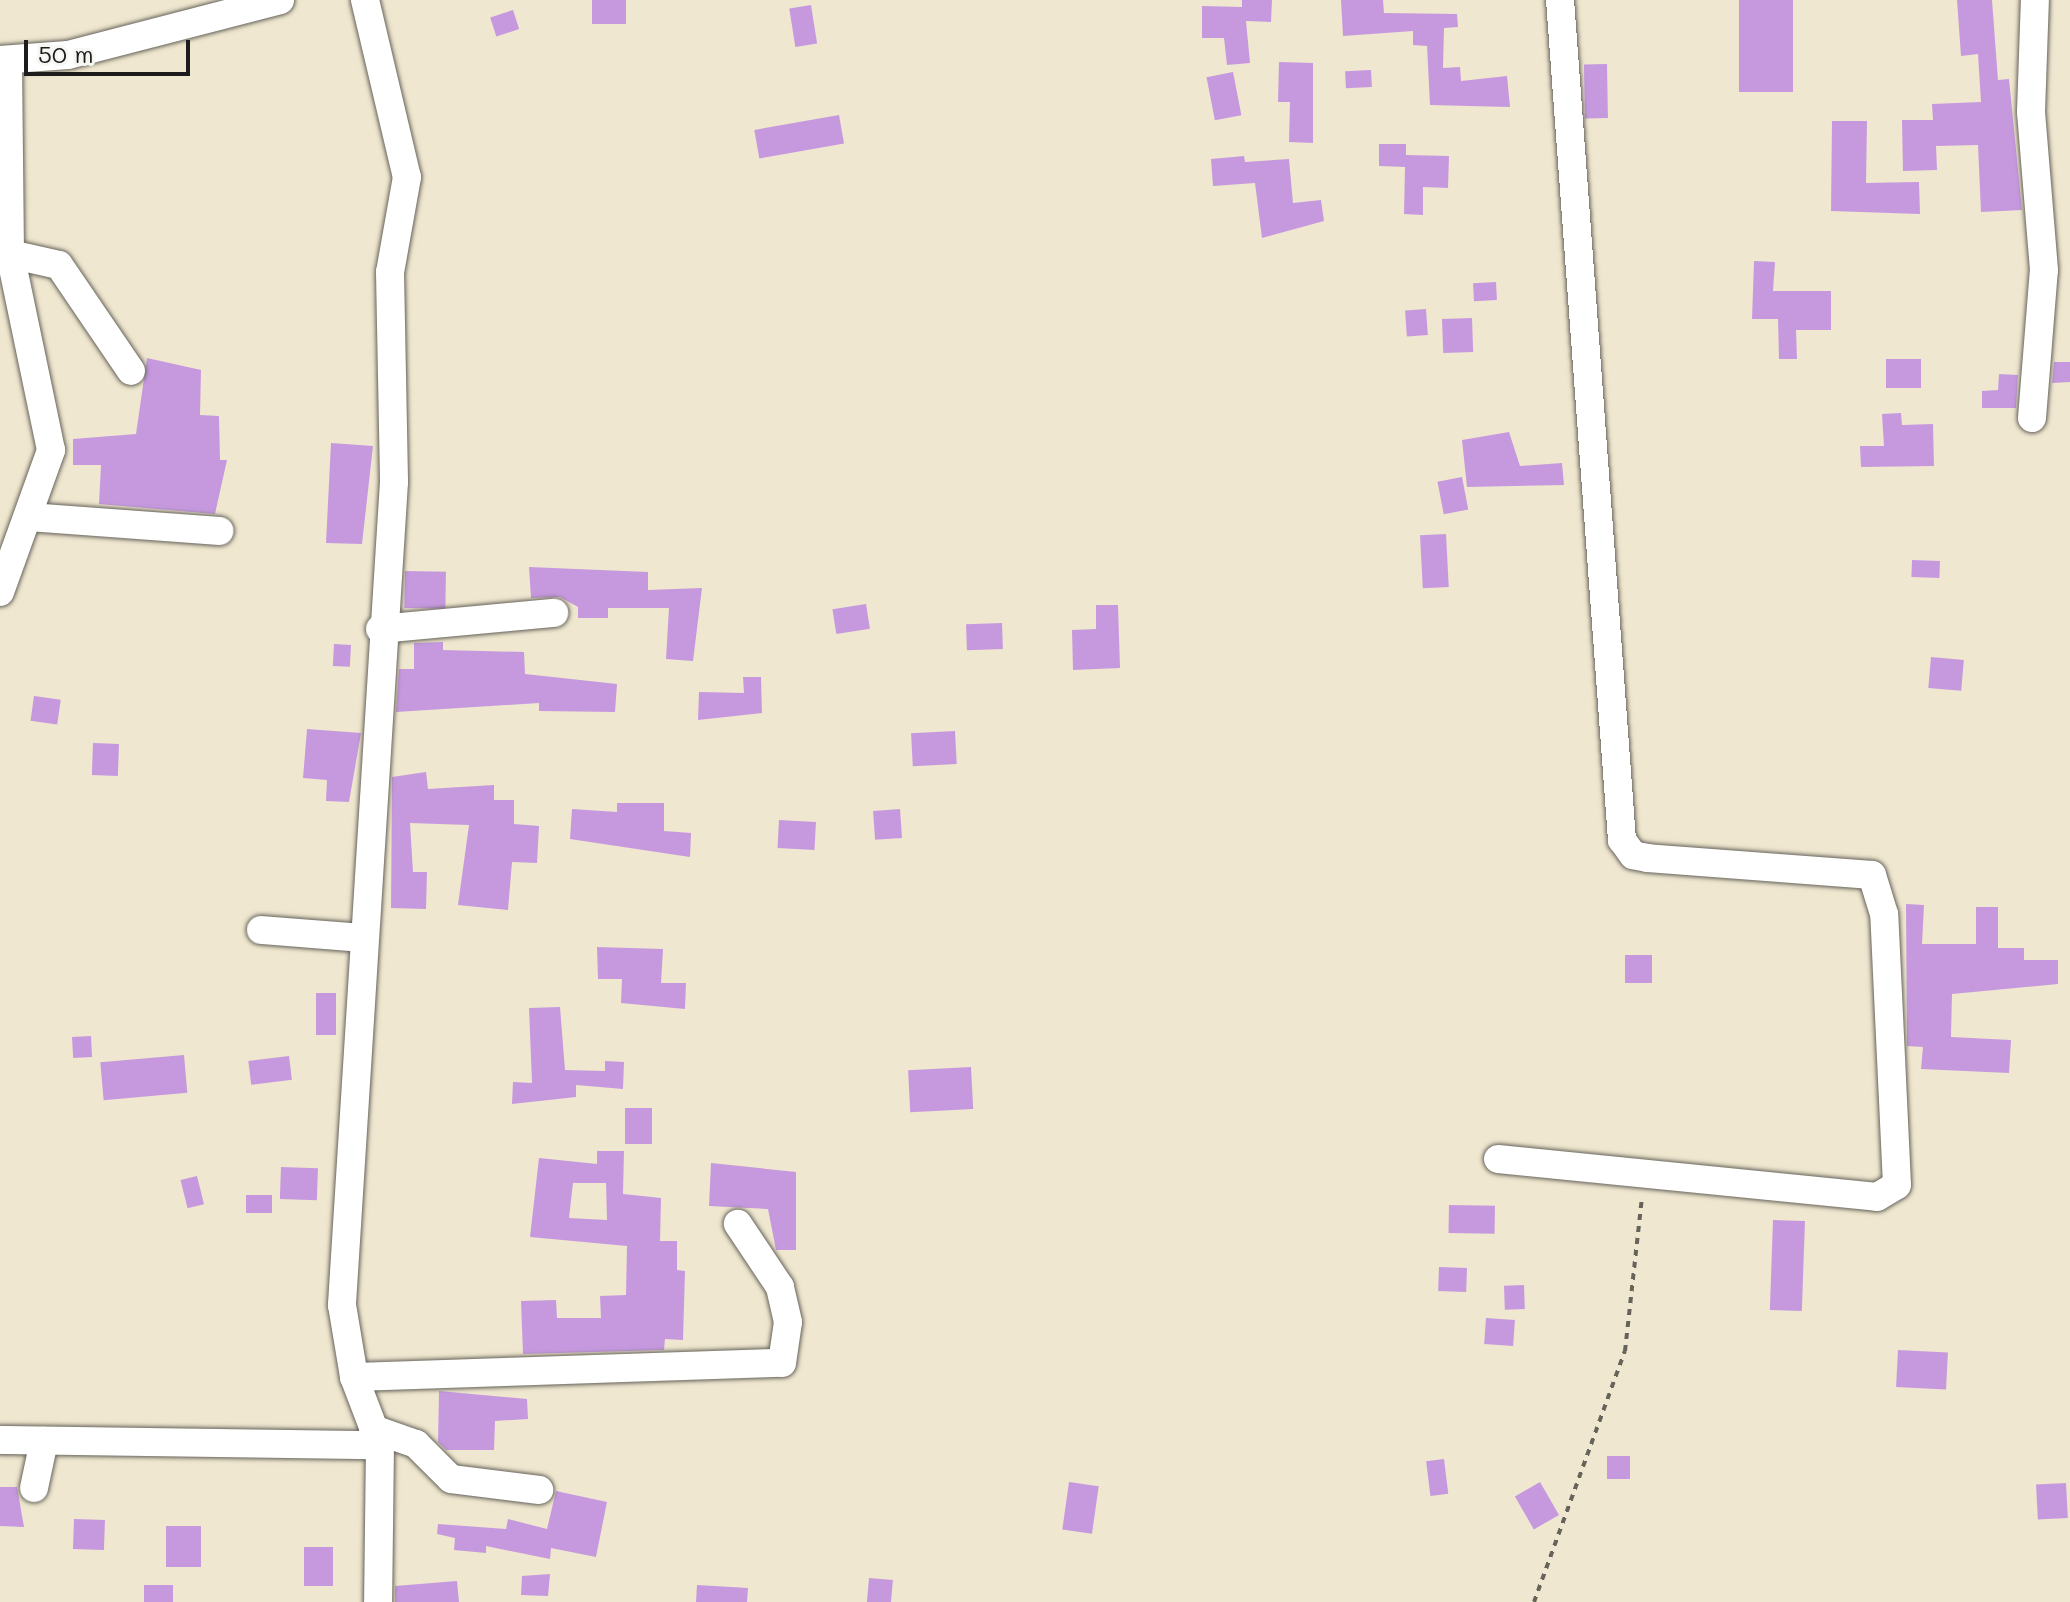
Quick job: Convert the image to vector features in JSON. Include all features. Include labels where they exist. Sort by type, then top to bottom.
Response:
[{"type":"street","points":[[0,592],[51,450],[10,254],[4,60],[68,55],[280,0]]},
{"type":"street","points":[[365,0],[407,177],[390,272],[394,482],[380,629],[342,1305],[354,1377],[376,1437],[378,1602]]},
{"type":"street","points":[[1498,1159],[1746,1189],[1891,1194],[1897,1185],[1884,914],[1872,875],[1648,858],[1633,855],[1622,840],[1560,0]]},
{"type":"street","points":[[2032,418],[2044,270],[2031,112],[2035,0]]},
{"type":"street","points":[[10,254],[59,265],[131,371]]},
{"type":"street","points":[[29,517],[219,531]]},
{"type":"street","points":[[380,629],[554,613]]},
{"type":"street","points":[[261,930],[362,938]]},
{"type":"street","points":[[354,1377],[782,1363],[788,1322],[780,1287],[738,1224]]},
{"type":"street","points":[[0,1440],[376,1437],[426,1450],[451,1479],[539,1490]]},
{"type":"street","points":[[34,1488],[44,1441]]},
{"type":"path","points":[[1534,1602],[1625,1351],[1644,1175]]},
{"type":"building","points":[[592,0],[626,0],[626,24],[592,24]]},
{"type":"building","points":[[1242,0],[1272,0],[1271,22],[1246,21],[1250,63],[1227,65],[1224,38],[1202,38],[1202,6],[1242,7]]},
{"type":"building","points":[[1341,0],[1383,0],[1384,13],[1457,14],[1458,27],[1444,28],[1443,68],[1460,67],[1461,81],[1507,76],[1510,107],[1430,105],[1427,46],[1413,45],[1413,31],[1343,36]]},
{"type":"building","points":[[1739,0],[1793,0],[1793,92],[1739,92]]},
{"type":"building","points":[[1957,0],[1992,0],[1998,80],[2009,79],[2022,210],[1981,212],[1978,145],[1936,146],[1937,170],[1903,171],[1902,120],[1933,120],[1932,104],[1981,102],[1978,54],[1961,56]]},
{"type":"building","points":[[811,5],[817,44],[795,47],[789,8]]},
{"type":"building","points":[[513,10],[519,29],[496,36],[490,17]]},
{"type":"building","points":[[1279,62],[1313,63],[1313,143],[1289,142],[1290,102],[1278,102]]},
{"type":"building","points":[[1584,64],[1607,64],[1608,118],[1585,118]]},
{"type":"building","points":[[1371,70],[1372,87],[1346,88],[1345,71]]},
{"type":"building","points":[[1233,72],[1241,115],[1215,120],[1206,77]]},
{"type":"building","points":[[839,115],[844,144],[759,158],[754,130]]},
{"type":"building","points":[[1832,121],[1867,121],[1866,183],[1919,182],[1920,214],[1831,211]]},
{"type":"building","points":[[1379,144],[1406,144],[1406,155],[1449,156],[1448,188],[1423,187],[1423,215],[1404,214],[1405,167],[1379,166]]},
{"type":"building","points":[[1244,156],[1245,162],[1289,159],[1293,203],[1321,200],[1324,221],[1262,238],[1255,183],[1213,186],[1211,159]]},
{"type":"building","points":[[1754,261],[1775,262],[1773,291],[1831,291],[1831,330],[1796,330],[1797,359],[1779,359],[1778,319],[1752,319]]},
{"type":"building","points":[[1496,282],[1497,300],[1474,301],[1473,283]]},
{"type":"building","points":[[1426,309],[1428,335],[1407,336],[1405,310]]},
{"type":"building","points":[[1472,318],[1473,352],[1443,353],[1442,319]]},
{"type":"building","points":[[147,358],[201,370],[200,415],[219,416],[220,460],[227,460],[215,514],[99,504],[101,465],[73,465],[73,439],[136,434]]},
{"type":"building","points":[[1886,359],[1921,359],[1921,388],[1886,388]]},
{"type":"building","points":[[2054,362],[2070,362],[2070,382],[2052,383]]},
{"type":"building","points":[[1999,374],[2018,375],[2016,408],[1982,408],[1982,391],[1998,390]]},
{"type":"building","points":[[1901,413],[1902,425],[1933,424],[1934,466],[1861,467],[1860,446],[1884,446],[1882,414]]},
{"type":"building","points":[[1509,432],[1520,466],[1562,463],[1564,485],[1467,487],[1462,440]]},
{"type":"building","points":[[331,443],[373,446],[362,544],[326,543]]},
{"type":"building","points":[[1462,477],[1468,509],[1444,514],[1437,482]]},
{"type":"building","points":[[1446,534],[1449,587],[1423,588],[1420,535]]},
{"type":"building","points":[[1912,560],[1940,561],[1939,578],[1911,577]]},
{"type":"building","points":[[529,567],[648,572],[648,590],[702,588],[693,661],[666,659],[669,608],[608,608],[608,618],[578,618],[578,607],[560,597],[531,598]]},
{"type":"building","points":[[405,571],[446,572],[445,609],[404,608]]},
{"type":"building","points":[[866,604],[870,629],[836,634],[832,609]]},
{"type":"building","points":[[1096,605],[1118,605],[1120,668],[1073,670],[1072,630],[1096,629]]},
{"type":"building","points":[[1002,623],[1003,649],[967,650],[966,624]]},
{"type":"building","points":[[443,642],[443,650],[524,652],[525,674],[617,684],[615,712],[539,711],[539,703],[396,712],[399,669],[414,669],[414,643]]},
{"type":"building","points":[[334,644],[351,645],[350,667],[333,666]]},
{"type":"building","points":[[1931,657],[1964,660],[1961,691],[1928,688]]},
{"type":"building","points":[[743,677],[761,677],[762,713],[698,720],[699,692],[744,693]]},
{"type":"building","points":[[34,696],[61,700],[57,725],[31,721]]},
{"type":"building","points":[[307,729],[361,733],[349,802],[326,801],[327,780],[303,778]]},
{"type":"building","points":[[955,731],[957,764],[913,766],[911,733]]},
{"type":"building","points":[[93,743],[119,744],[118,776],[92,775]]},
{"type":"building","points":[[426,772],[428,789],[494,785],[494,800],[514,800],[514,824],[539,826],[537,863],[512,862],[508,910],[458,905],[469,825],[410,823],[413,872],[427,872],[426,909],[391,908],[392,777]]},
{"type":"building","points":[[617,803],[664,803],[664,831],[691,833],[690,857],[570,839],[572,809],[617,812]]},
{"type":"building","points":[[900,809],[902,838],[875,840],[873,811]]},
{"type":"building","points":[[779,820],[816,822],[814,850],[778,848]]},
{"type":"building","points":[[1906,904],[1924,905],[1922,944],[1976,944],[1976,907],[1998,907],[1998,948],[2024,948],[2024,960],[2058,960],[2058,984],[1952,994],[1951,1037],[2011,1040],[2009,1073],[1921,1069],[1923,1047],[1907,1046]]},
{"type":"building","points":[[597,947],[663,949],[661,983],[686,983],[685,1009],[621,1003],[622,979],[598,979]]},
{"type":"building","points":[[1625,955],[1652,955],[1652,983],[1625,983]]},
{"type":"building","points":[[316,993],[336,993],[336,1035],[316,1035]]},
{"type":"building","points":[[560,1007],[565,1070],[605,1071],[605,1061],[624,1062],[623,1089],[576,1085],[576,1097],[512,1104],[513,1082],[532,1083],[529,1008]]},
{"type":"building","points":[[91,1036],[92,1057],[73,1058],[72,1037]]},
{"type":"building","points":[[184,1055],[187,1093],[104,1100],[100,1062]]},
{"type":"building","points":[[289,1056],[292,1080],[251,1085],[248,1061]]},
{"type":"building","points":[[971,1067],[973,1109],[910,1112],[908,1070]]},
{"type":"building","points":[[625,1108],[652,1108],[652,1144],[625,1144]]},
{"type":"building","points":[[597,1151],[624,1151],[623,1194],[661,1198],[660,1241],[677,1241],[677,1270],[685,1271],[683,1340],[665,1339],[664,1350],[523,1354],[521,1301],[556,1300],[557,1318],[601,1318],[600,1296],[626,1295],[627,1246],[530,1237],[539,1158],[597,1164]],"holes":[[[573,1183],[606,1183],[607,1220],[569,1218]]]},
{"type":"building","points":[[711,1163],[796,1172],[796,1250],[776,1250],[768,1209],[709,1206]]},
{"type":"building","points":[[281,1167],[318,1168],[317,1200],[280,1199]]},
{"type":"building","points":[[197,1176],[204,1204],[188,1208],[181,1180]]},
{"type":"building","points":[[246,1195],[272,1195],[272,1213],[246,1213]]},
{"type":"building","points":[[1449,1205],[1495,1206],[1495,1234],[1449,1233]]},
{"type":"building","points":[[1773,1220],[1805,1221],[1802,1311],[1770,1310]]},
{"type":"building","points":[[1439,1267],[1467,1268],[1466,1292],[1438,1291]]},
{"type":"building","points":[[1524,1285],[1525,1309],[1505,1310],[1504,1286]]},
{"type":"building","points":[[1486,1318],[1515,1320],[1513,1346],[1484,1344]]},
{"type":"building","points":[[1898,1350],[1948,1353],[1946,1390],[1896,1387]]},
{"type":"building","points":[[439,1391],[527,1399],[528,1419],[495,1421],[494,1450],[446,1450],[438,1442]]},
{"type":"building","points":[[1607,1456],[1630,1456],[1630,1479],[1607,1479]]},
{"type":"building","points":[[1444,1459],[1448,1494],[1430,1496],[1426,1461]]},
{"type":"building","points":[[1069,1482],[1099,1486],[1092,1534],[1062,1530]]},
{"type":"building","points":[[1540,1482],[1559,1515],[1534,1529],[1515,1496]]},
{"type":"building","points":[[2066,1483],[2068,1518],[2038,1520],[2036,1485]]},
{"type":"building","points":[[0,1487],[17,1487],[24,1527],[0,1526]]},
{"type":"building","points":[[556,1491],[607,1502],[596,1557],[551,1548],[550,1559],[486,1546],[486,1553],[454,1550],[455,1538],[437,1534],[438,1524],[506,1529],[508,1519],[547,1529]]},
{"type":"building","points":[[74,1519],[105,1520],[104,1550],[73,1549]]},
{"type":"building","points":[[166,1526],[201,1526],[201,1567],[166,1567]]},
{"type":"building","points":[[304,1547],[333,1547],[333,1586],[304,1586]]},
{"type":"building","points":[[550,1574],[548,1596],[521,1595],[522,1576]]},
{"type":"building","points":[[869,1578],[893,1580],[891,1602],[867,1602]]},
{"type":"building","points":[[457,1581],[459,1602],[395,1602],[395,1586]]},
{"type":"building","points":[[144,1585],[173,1585],[173,1602],[144,1602]]},
{"type":"building","points":[[697,1585],[748,1588],[747,1602],[696,1602]]}]
